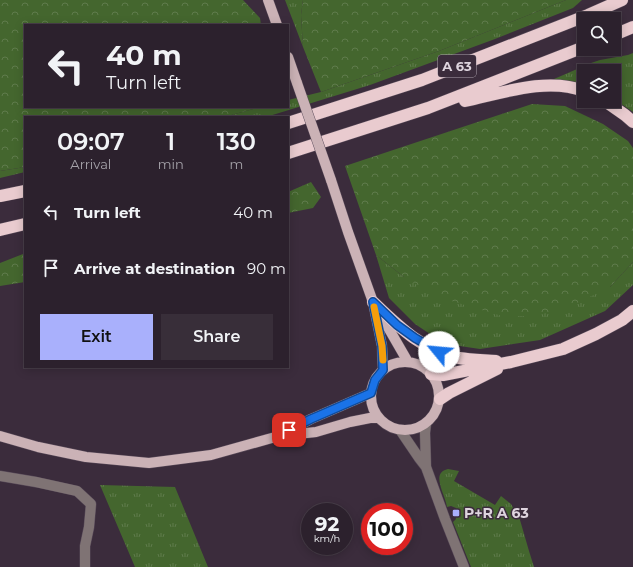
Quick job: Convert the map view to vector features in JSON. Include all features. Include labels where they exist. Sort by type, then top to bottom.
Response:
[{"type":"highway","name":"A 63","points":[[289,123],[422,80],[588,15],[622,0]]},
{"type":"highway","points":[[621,32],[633,27]]},
{"type":"highway","name":"A 63","points":[[289,153],[428,108],[577,51]]},
{"type":"highway","points":[[428,108],[533,86],[558,86],[577,90]]},
{"type":"highway","points":[[615,108],[633,122]]},
{"type":"highway","points":[[0,196],[24,190]]},
{"type":"highway","points":[[0,230],[24,224]]},
{"type":"highway","points":[[373,302],[397,325],[415,338],[439,352],[458,358],[511,362]]},
{"type":"highway","points":[[431,374],[443,375],[511,362],[563,349],[622,320],[633,311]]},
{"type":"highway","points":[[440,399],[448,393],[511,362]]},
{"type":"main road","points":[[268,0],[277,24]]},
{"type":"main road","points":[[289,60],[373,302],[382,346],[383,370]]},
{"type":"main road","points":[[373,302],[408,362]]},
{"type":"main road","points":[[408,362],[420,366],[431,374],[438,385],[440,399],[436,413],[426,424],[414,430],[407,431],[388,426],[378,418],[372,406],[371,393],[375,380],[383,370],[395,364],[408,362]]},
{"type":"main road","points":[[279,436],[311,419],[371,393]]},
{"type":"main road","points":[[0,436],[38,447],[86,457],[148,464],[211,455],[279,436],[316,432],[357,420],[378,418]]},
{"type":"street","points":[[426,424],[426,467]]},
{"type":"street","points":[[400,430],[426,467],[464,567]]},
{"type":"street","points":[[0,476],[77,490],[91,504],[89,527],[85,546],[85,567]]},
{"type":"green space","points":[[0,0],[243,0],[260,18],[261,24],[24,24],[24,108],[257,108],[228,116],[24,116],[24,167],[0,171]]},
{"type":"green space","points":[[285,0],[303,0],[301,15],[303,47]]},
{"type":"green space","points":[[303,0],[566,0],[439,51],[321,92],[303,47],[301,15]]},
{"type":"green space","points":[[566,0],[582,0],[573,8],[495,39],[370,85],[269,116],[228,116],[257,108],[289,108],[289,100],[321,92],[439,51]]},
{"type":"green space","points":[[633,53],[633,112],[621,104],[621,64],[589,64],[600,60]]},
{"type":"green space","points":[[577,69],[577,85],[554,79]]},
{"type":"green space","points":[[532,104],[565,106],[603,124],[628,141],[633,148],[633,262],[610,287],[573,305],[536,316],[502,316],[438,297],[404,277],[376,255],[345,166]]},
{"type":"green space","points":[[24,167],[24,172],[0,178],[0,171]]},
{"type":"green space","points":[[311,182],[321,197],[313,208],[289,213],[289,192]]},
{"type":"green space","points":[[24,254],[24,282],[0,286],[0,263]]},
{"type":"green space","points":[[376,255],[404,277],[610,287],[633,262],[633,285],[605,311],[540,340],[480,349],[446,344],[415,324],[389,298]]},
{"type":"green space","points":[[448,469],[459,471],[454,481],[495,505],[501,496],[511,504],[520,520],[534,567],[471,567],[453,522],[456,519],[455,515],[458,514],[456,508],[451,506],[447,507],[440,484],[440,475],[444,470]]},
{"type":"green space","points":[[100,485],[175,487],[208,567],[135,567]]},
{"type":"slow traffic","points":[[374,307],[382,346],[383,360]]},
{"type":"place","name":"P+R A 63","points":[[456,513]]},
{"type":"route","points":[[289,430],[371,393],[375,380],[383,370],[382,346],[373,302],[397,325],[415,338],[439,352]]}]
